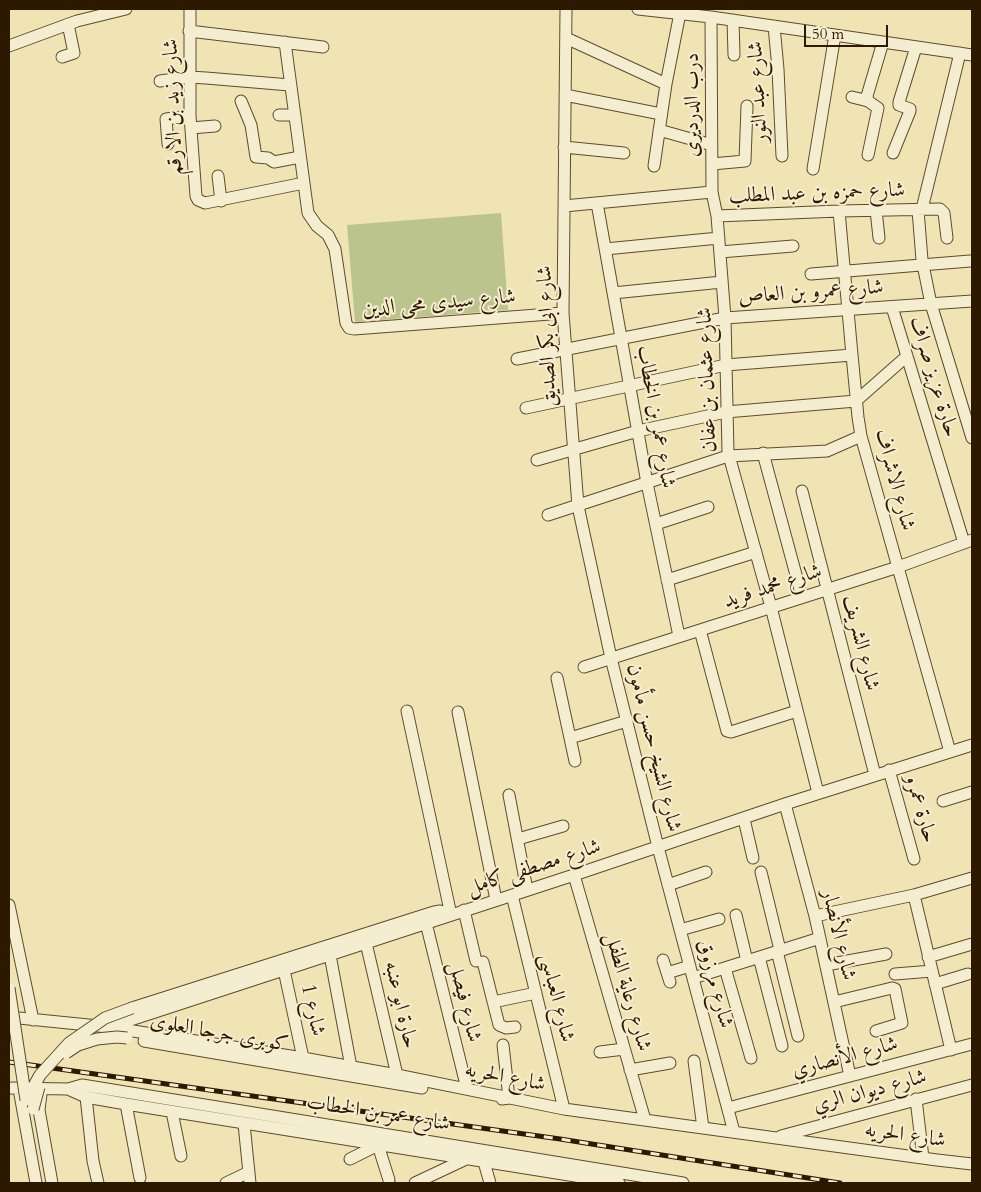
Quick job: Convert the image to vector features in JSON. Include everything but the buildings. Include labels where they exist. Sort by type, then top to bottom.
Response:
[{"type":"street","points":[[9,46],[68,24],[126,9]]},
{"type":"street","name":"شارع زيد بن الارقم","points":[[190,9],[190,116],[196,196],[201,203],[221,201]]},
{"type":"street","name":"شارع ابى بكر الصديق","points":[[566,9],[563,313],[578,506],[611,658]]},
{"type":"street","points":[[638,9],[733,20],[972,55]]},
{"type":"street","points":[[654,166],[666,84],[680,13]]},
{"type":"street","name":"درب الدرديرى","points":[[711,17],[712,192]]},
{"type":"street","points":[[733,20],[734,55]]},
{"type":"street","points":[[62,57],[74,53],[68,24]]},
{"type":"street","name":"شارع عبد النور","points":[[774,26],[780,95],[782,156]]},
{"type":"street","points":[[189,31],[323,47]]},
{"type":"street","points":[[813,169],[835,35]]},
{"type":"street","points":[[566,38],[666,84]]},
{"type":"street","name":"شارع سيدى محى الدين","points":[[285,42],[308,213],[317,226],[328,235],[335,249],[346,323],[349,328],[354,330],[563,313]]},
{"type":"street","points":[[868,101],[867,96],[883,42]]},
{"type":"street","points":[[893,153],[910,112],[910,109],[900,105],[899,102],[916,47]]},
{"type":"street","points":[[960,53],[920,210],[924,265],[932,304],[972,438]]},
{"type":"street","points":[[160,81],[189,77],[290,85]]},
{"type":"street","points":[[565,95],[661,114]]},
{"type":"street","points":[[852,97],[876,104],[878,108],[868,155]]},
{"type":"street","points":[[241,100],[251,125],[256,157],[268,158],[273,162],[300,157]]},
{"type":"street","points":[[712,164],[745,161],[747,106]]},
{"type":"street","points":[[279,115],[295,115]]},
{"type":"street","points":[[168,144],[166,119],[190,116]]},
{"type":"street","points":[[191,128],[215,126]]},
{"type":"street","points":[[659,130],[712,145]]},
{"type":"street","points":[[564,147],[624,153]]},
{"type":"street","points":[[218,176],[221,201],[304,183]]},
{"type":"street","points":[[564,206],[712,192]]},
{"type":"street","name":"شارع عثمان بن عفان","points":[[712,192],[717,216],[725,318],[728,456],[771,607],[818,793]]},
{"type":"street","name":"شارع عمر بن الخطاب","points":[[597,203],[638,431],[679,636]]},
{"type":"street","name":"شارع حمزه بن عبد المطلب","points":[[717,216],[940,209],[943,211],[947,238]]},
{"type":"street","points":[[876,210],[879,238]]},
{"type":"street","name":"شارع الاشراف","points":[[839,211],[856,401],[861,436],[950,752]]},
{"type":"street","points":[[606,249],[719,238]]},
{"type":"street","points":[[720,252],[793,246]]},
{"type":"street","points":[[811,274],[970,261]]},
{"type":"street","points":[[613,293],[722,282]]},
{"type":"street","name":"شارع عمرو بن العاص","points":[[516,359],[725,318],[972,301]]},
{"type":"street","name":"حارة عزيز صراف","points":[[892,307],[968,541]]},
{"type":"street","points":[[526,408],[726,365],[852,355]]},
{"type":"street","points":[[537,460],[638,431],[726,412],[856,401],[907,356]]},
{"type":"street","points":[[548,515],[728,456],[827,451],[861,436]]},
{"type":"street","points":[[763,453],[802,597]]},
{"type":"street","name":"شارع الشريف","points":[[802,491],[875,775]]},
{"type":"street","points":[[656,524],[708,507]]},
{"type":"street","name":"شارع محمد فريد","points":[[584,667],[898,566],[968,541]]},
{"type":"street","points":[[667,580],[756,552]]},
{"type":"street","points":[[700,630],[727,731],[731,732],[797,711]]},
{"type":"street","name":"شارع الشيخ حسن مأمون","points":[[611,658],[658,847]]},
{"type":"street","points":[[558,678],[575,761]]},
{"type":"street","points":[[407,712],[452,915]]},
{"type":"street","points":[[458,712],[496,900]]},
{"type":"street","points":[[570,738],[627,721]]},
{"type":"street","name":"شارع مصطفى كامل","points":[[108,1027],[744,819],[818,793],[972,745]]},
{"type":"street","name":"حارة عمرو","points":[[889,770],[914,859]]},
{"type":"street","points":[[943,801],[972,792]]},
{"type":"street","points":[[509,795],[527,890]]},
{"type":"street","name":"شارع الأنصار","points":[[785,804],[815,916],[850,1076]]},
{"type":"street","points":[[744,819],[753,858]]},
{"type":"street","points":[[518,839],[563,826]]},
{"type":"street","name":"شارع مرزوق","points":[[658,847],[734,1132]]},
{"type":"street","points":[[668,884],[706,872]]},
{"type":"street","points":[[761,872],[798,1036]]},
{"type":"street","name":"شارع رعاية الطفل","points":[[574,875],[645,1120]]},
{"type":"street","points":[[815,916],[914,895],[972,878]]},
{"type":"street","name":"شارع العباسى","points":[[512,895],[564,1109]]},
{"type":"street","points":[[914,895],[951,1050]]},
{"type":"street","points":[[9,905],[32,1020]]},
{"type":"street","points":[[464,910],[499,1025],[506,1028],[514,1027]]},
{"type":"street","name":"كوبرى جرجا العلوى","points":[[30,1105],[40,1075],[54,1058],[69,1043],[99,1022],[132,1008],[434,912],[446,912],[452,915]]},
{"type":"street","points":[[736,914],[782,1046]]},
{"type":"street","points":[[680,930],[719,919]]},
{"type":"street","name":"شارع فيصل","points":[[426,923],[467,1089]]},
{"type":"street","points":[[508,931],[520,927]]},
{"type":"street","points":[[693,978],[820,938]]},
{"type":"street","name":"حارة ابو عنبه","points":[[366,943],[397,1075]]},
{"type":"street","points":[[928,957],[972,944]]},
{"type":"street","points":[[330,954],[350,1067]]},
{"type":"street","points":[[826,965],[886,954]]},
{"type":"street","points":[[663,960],[668,978],[690,966]]},
{"type":"street","points":[[725,968],[751,1058]]},
{"type":"street","name":"شارع 1","points":[[284,970],[303,1058]]},
{"type":"street","points":[[895,974],[932,971]]},
{"type":"street","points":[[935,984],[968,974]]},
{"type":"street","name":"كوبرى جرجا العلوى","points":[[9,988],[30,1105],[38,1183]]},
{"type":"street","points":[[834,1002],[892,988],[895,989],[902,1023],[876,1031]]},
{"type":"street","points":[[493,1002],[536,993]]},
{"type":"street","name":"شارع الحريه","points":[[9,1018],[108,1027],[303,1058],[564,1109],[972,1164]]},
{"type":"street","name":"كوبرى جرجا العلوى","points":[[30,1105],[45,1076],[54,1064],[69,1050],[97,1039],[127,1038],[484,1098],[509,1098]]},
{"type":"street","name":"شارع الأنصاري","points":[[728,1108],[972,1044]]},
{"type":"street","points":[[503,1045],[509,1098]]},
{"type":"street","points":[[600,1052],[624,1049]]},
{"type":"street","points":[[694,1061],[703,1128]]},
{"type":"street","points":[[630,1070],[670,1063]]},
{"type":"street","name":"شارع عمر بن الخطاب","points":[[14,1088],[68,1089],[82,1085],[683,1183]]},
{"type":"street","name":"شارع ديوان الري","points":[[777,1137],[972,1085]]},
{"type":"street","points":[[14,1088],[38,1183]]},
{"type":"street","points":[[44,1089],[39,1110],[52,1183]]},
{"type":"street","name":"شارع عمر بن الخطاب","points":[[68,1089],[86,1097],[172,1112],[619,1183]]},
{"type":"street","points":[[86,1097],[91,1153],[98,1183]]},
{"type":"street","points":[[916,1100],[923,1158]]},
{"type":"street","points":[[126,1104],[140,1178]]},
{"type":"street","points":[[172,1112],[180,1156]]},
{"type":"street","points":[[226,1183],[250,1178],[244,1124]]},
{"type":"street","points":[[350,1159],[378,1145],[389,1180]]},
{"type":"street","points":[[415,1183],[466,1159]]},
{"type":"street","points":[[484,1162],[490,1183]]},
{"type":"green space","points":[[501,213],[508,310],[355,322],[347,225]]},
{"type":"railway","points":[[9,1062],[560,1139],[840,1183]]}]
